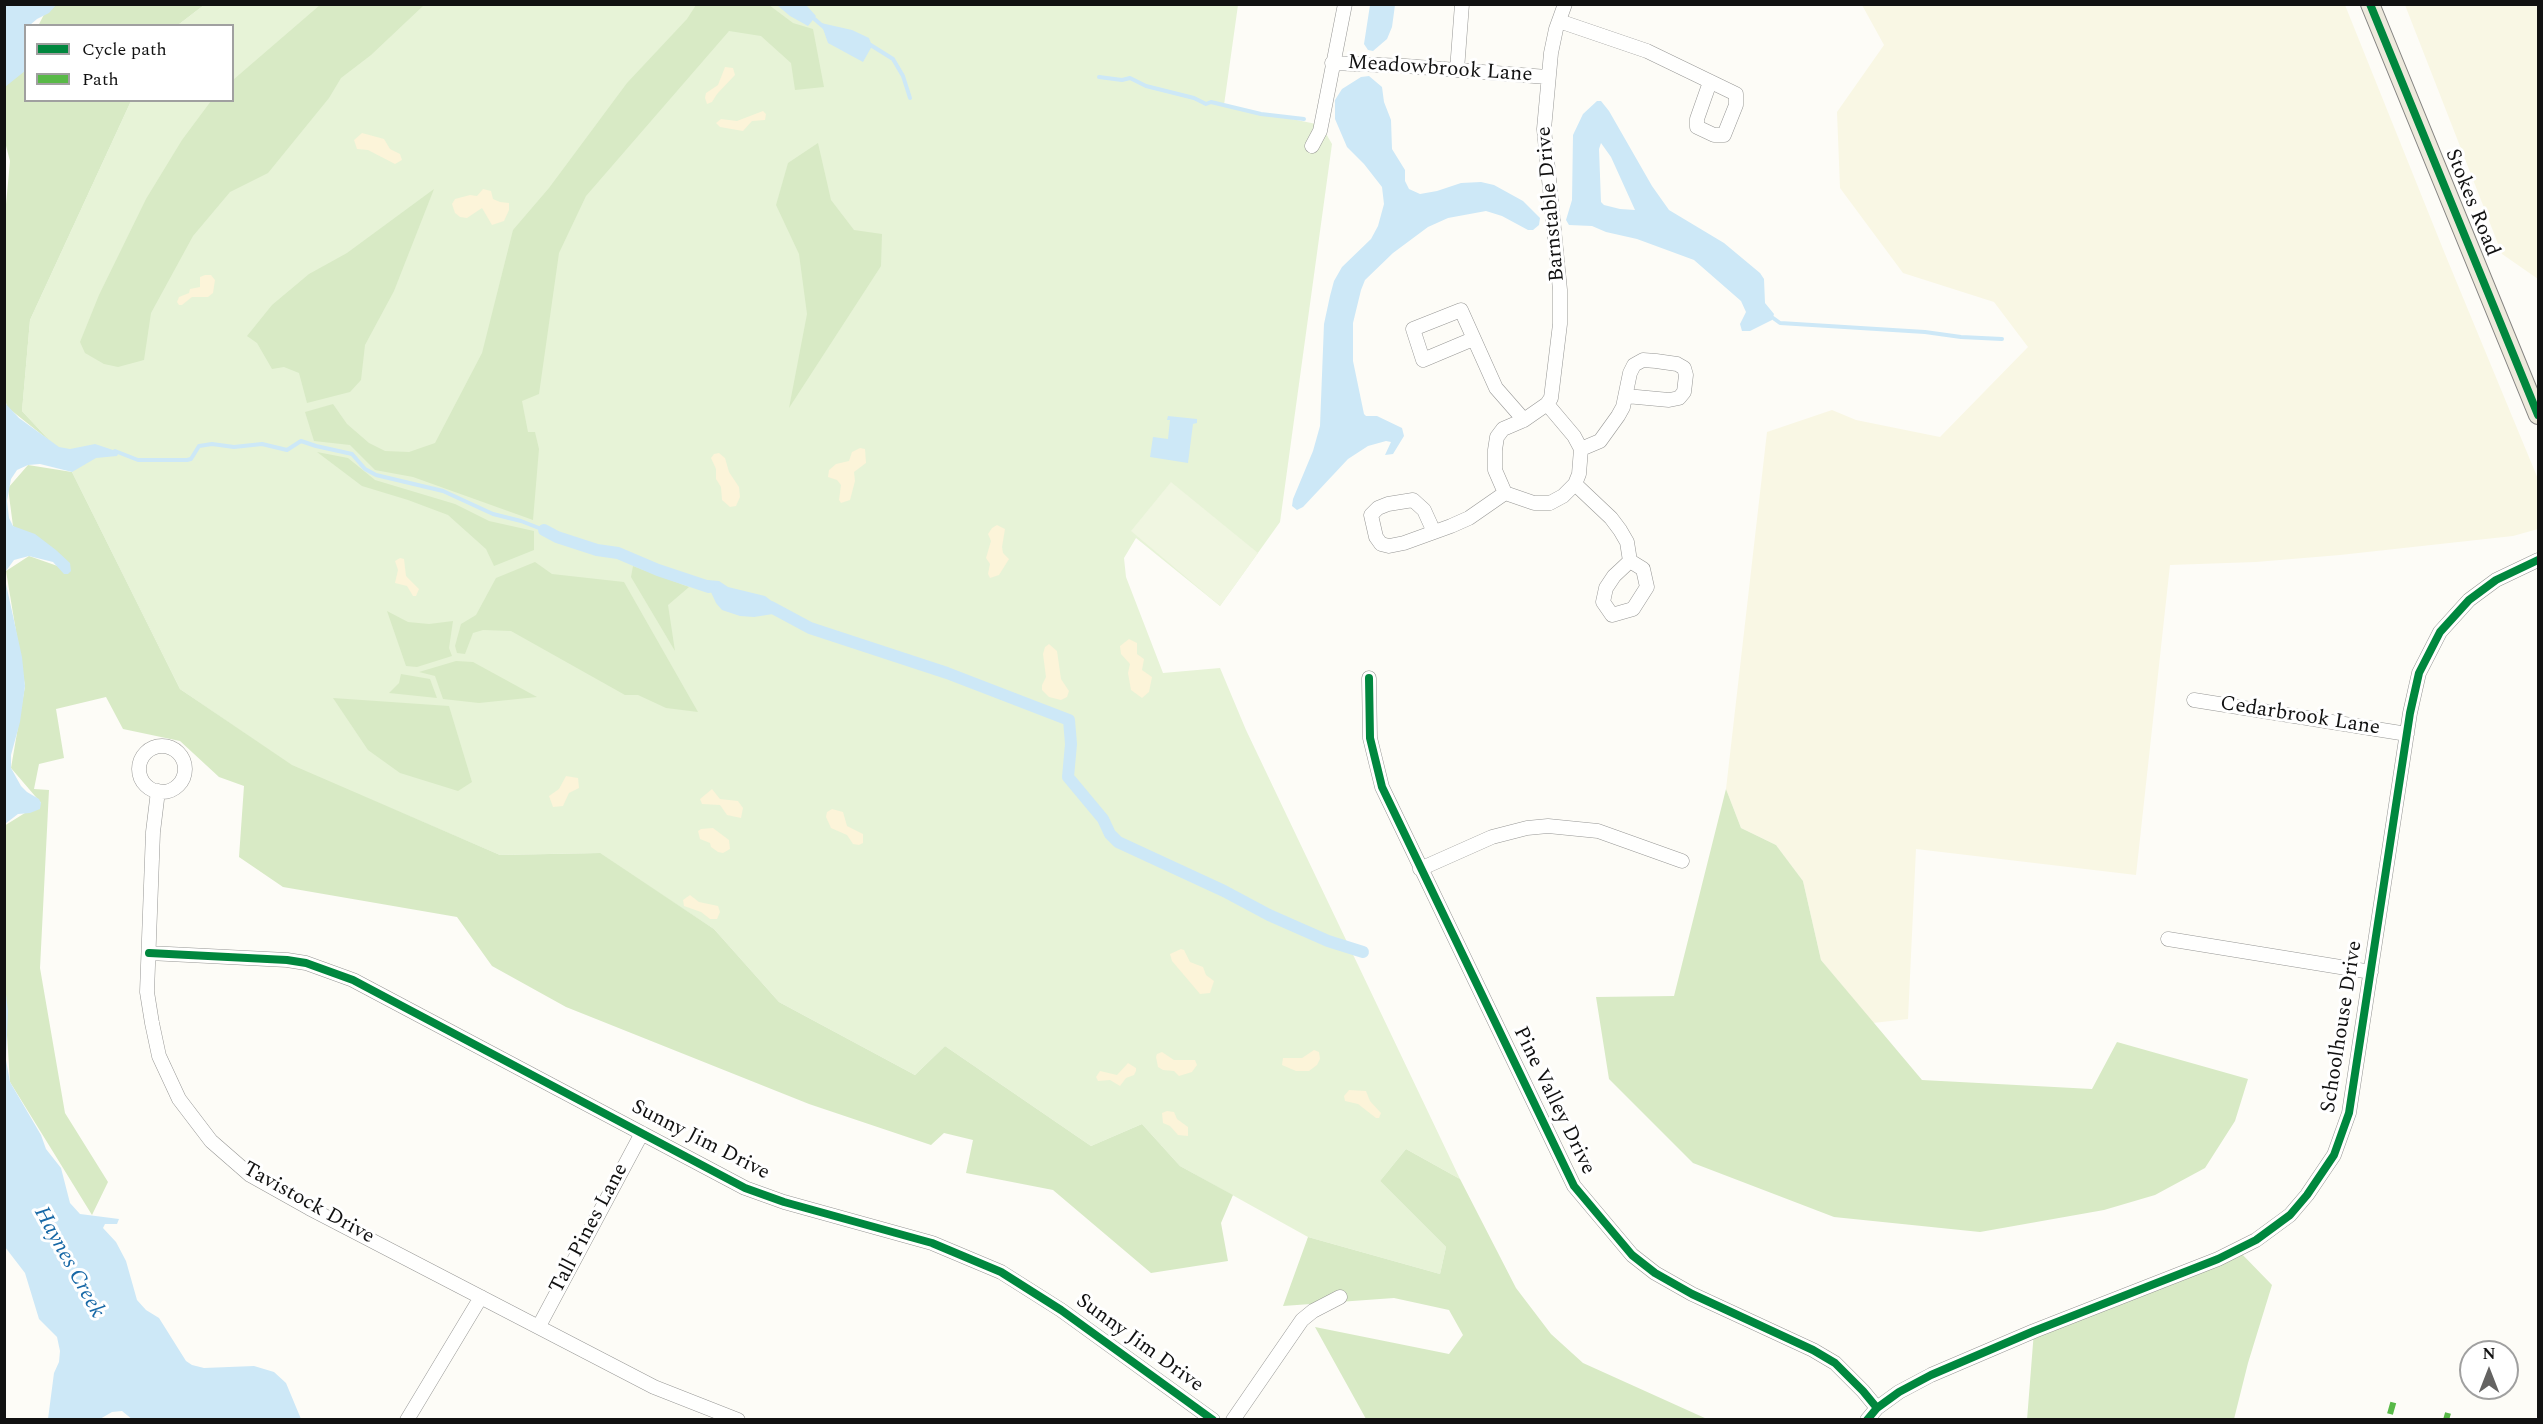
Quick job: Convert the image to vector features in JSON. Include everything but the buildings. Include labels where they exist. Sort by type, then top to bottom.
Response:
[{"type":"main road","name":"Stokes Road","points":[[2370,4],[2538,416]]},
{"type":"street","points":[[1312,146],[1320,131],[1345,4]]},
{"type":"street","points":[[1457,70],[1462,4]]},
{"type":"street","name":"Barnstable Drive","points":[[1547,404],[1551,398],[1560,307],[1545,138],[1547,77],[1565,4]]},
{"type":"street","points":[[1559,21],[1647,51],[1710,82]]},
{"type":"street","name":"Meadowbrook Lane","points":[[1332,63],[1547,77]]},
{"type":"street","points":[[1473,339],[1496,388],[1524,420]]},
{"type":"street","points":[[1581,450],[1602,438],[1623,407],[1626,396]]},
{"type":"street","points":[[1547,404],[1575,436],[1581,450],[1579,474],[1575,484],[1563,496],[1549,503],[1534,503],[1505,493],[1495,471],[1497,437],[1503,429],[1524,420],[1547,404]]},
{"type":"street","points":[[1575,484],[1620,530],[1627,542],[1630,561]]},
{"type":"street","points":[[1434,532],[1424,510],[1413,500],[1378,508],[1371,515],[1376,537],[1381,544],[1389,546],[1434,532],[1469,518],[1505,493]]},
{"type":"street","name":"Schoolhouse Drive","points":[[1867,1419],[1877,1408],[1899,1392],[1950,1367],[2218,1259],[2256,1240],[2290,1215],[2322,1176],[2342,1135],[2353,1095],[2407,734],[2419,673],[2440,632],[2454,614],[2484,588],[2538,560]]},
{"type":"street","name":"Pine Valley Drive","points":[[1369,678],[1368,716],[1374,761],[1382,787],[1567,1173],[1592,1209],[1632,1255],[1655,1273],[1692,1294],[1828,1359],[1863,1391],[1877,1408]]},
{"type":"street","name":"Cedarbrook Lane","points":[[2194,700],[2407,734]]},
{"type":"street","name":"Tavistock Drive","points":[[158,791],[153,832],[147,992],[159,1056],[179,1098],[211,1141],[237,1164],[265,1183],[481,1297],[654,1388],[738,1419]]},
{"type":"street","points":[[1420,869],[1492,837],[1527,828],[1548,826],[1598,831],[1682,861]]},
{"type":"street","points":[[2168,939],[2371,972]]},
{"type":"street","name":"Sunny Jim Drive","points":[[149,953],[268,957],[306,963],[327,970],[392,999],[745,1188],[784,1202],[932,1243],[1001,1272],[1061,1310],[1213,1419]]},
{"type":"street","name":"Tall Pines Lane","points":[[539,1326],[642,1133]]},
{"type":"street","points":[[407,1419],[481,1297]]},
{"type":"street","points":[[1233,1419],[1302,1320],[1313,1311],[1340,1297]]},
{"type":"shaded area","points":[[1862,5],[2345,5],[2538,479],[2538,529],[2513,536],[2340,555],[2256,562],[2170,565],[2136,875],[1916,849],[1908,1019],[1873,1023],[1821,960],[1803,881],[1776,845],[1741,828],[1726,789],[1767,432],[1832,410],[1856,420],[1940,437],[2028,347],[1994,302],[1903,273],[1840,188],[1837,112],[1884,45]]},
{"type":"shaded area","points":[[2405,5],[2538,5],[2538,279],[2502,254]]},
{"type":"green space","points":[[49,5],[204,5],[179,24],[39,24]]},
{"type":"green space","points":[[204,5],[1238,5],[1224,105],[1321,125],[1332,144],[1280,522],[1220,606],[1136,538],[1124,558],[1126,577],[1163,673],[1220,668],[1246,730],[1460,1179],[1406,1149],[1380,1181],[1446,1247],[1440,1274],[1308,1237],[1180,1166],[1142,1124],[1091,1146],[945,1046],[915,1075],[779,1002],[714,929],[598,853],[500,855],[292,766],[180,689],[72,472],[51,442],[22,411],[30,320],[131,102],[234,102],[234,24],[179,24]]},
{"type":"green space","points":[[320,5],[424,5],[371,55],[341,78],[329,98],[268,173],[230,192],[193,236],[151,313],[144,360],[118,367],[104,364],[85,353],[80,342],[99,295],[146,199],[182,140],[210,102],[234,102],[234,79]]},
{"type":"green space","points":[[696,5],[769,5],[793,23],[813,29],[824,87],[795,90],[791,63],[761,36],[729,31],[586,196],[559,253],[539,394],[522,401],[528,432],[535,432],[539,449],[533,520],[413,477],[375,470],[350,445],[314,441],[305,412],[333,404],[347,424],[369,443],[385,451],[409,452],[435,443],[482,353],[513,230],[549,188],[627,83],[687,19]]},
{"type":"green space","points":[[24,49],[24,102],[131,102],[30,320],[22,411],[51,442],[7,407],[5,398],[4,226],[10,161],[5,142],[4,85]]},
{"type":"green space","points":[[818,143],[831,200],[854,230],[882,234],[881,266],[789,408],[807,314],[799,254],[776,205],[788,163]]},
{"type":"green space","points":[[434,189],[394,291],[365,345],[361,380],[350,392],[307,403],[299,373],[284,367],[272,369],[257,343],[247,336],[272,305],[309,274],[347,253]]},
{"type":"green space","points":[[317,452],[348,458],[375,480],[455,504],[489,521],[534,531],[534,550],[494,566],[486,549],[448,515],[362,486]]},
{"type":"green space","points":[[28,465],[72,472],[180,689],[292,765],[500,855],[600,853],[714,929],[779,1002],[915,1075],[945,1046],[1091,1146],[1142,1124],[1180,1166],[1233,1195],[1221,1223],[1228,1261],[1151,1273],[1053,1190],[966,1173],[973,1140],[944,1133],[931,1145],[809,1104],[566,1007],[492,966],[457,917],[283,887],[239,857],[244,786],[219,777],[180,741],[123,729],[106,697],[56,709],[64,758],[39,764],[34,789],[49,790],[40,968],[65,1113],[108,1182],[92,1215],[10,1082],[4,988],[4,826],[41,803],[11,768],[25,686],[6,571],[29,556],[69,570],[13,526],[8,488]]},
{"type":"green space","points":[[1171,482],[1258,553],[1220,606],[1131,531]]},
{"type":"green space","points":[[535,562],[552,574],[624,582],[698,712],[666,708],[638,695],[625,695],[511,631],[483,630],[473,633],[465,654],[457,653],[455,646],[461,624],[476,615],[496,578]]},
{"type":"green space","points":[[633,566],[689,587],[668,605],[675,651],[631,577]]},
{"type":"green space","points":[[387,611],[408,622],[429,624],[453,621],[449,648],[452,656],[417,667],[406,666]]},
{"type":"green space","points":[[456,661],[473,662],[537,697],[479,703],[443,699],[435,676],[419,672]]},
{"type":"green space","points":[[401,674],[430,679],[437,698],[389,693],[399,683]]},
{"type":"green space","points":[[333,698],[449,706],[472,782],[458,791],[400,773],[368,750]]},
{"type":"green space","points":[[1726,789],[1741,828],[1776,845],[1803,881],[1821,960],[1922,1080],[2092,1089],[2117,1042],[2248,1079],[2235,1121],[2205,1168],[2155,1195],[2104,1210],[1980,1232],[1834,1217],[1693,1163],[1609,1079],[1596,997],[1674,996]]},
{"type":"green space","points":[[1406,1149],[1460,1179],[1516,1288],[1551,1334],[1583,1363],[1707,1419],[1366,1419],[1315,1327],[1449,1354],[1463,1335],[1449,1310],[1394,1298],[1283,1306],[1308,1237],[1440,1274],[1446,1247],[1380,1181]]},
{"type":"green space","points":[[2237,1249],[2272,1285],[2248,1363],[2234,1419],[2027,1420],[2034,1331]]},
{"type":"sand","points":[[725,67],[733,68],[735,75],[712,102],[707,104],[706,93],[718,85]]},
{"type":"sand","points":[[763,111],[766,114],[765,120],[752,121],[743,131],[720,127],[716,123],[721,119],[737,121]]},
{"type":"sand","points":[[362,133],[384,139],[390,149],[400,154],[402,160],[395,164],[368,150],[357,149],[354,140]]},
{"type":"sand","points":[[483,189],[491,191],[493,199],[509,203],[509,210],[504,221],[492,225],[482,208],[467,218],[455,213],[452,204],[455,199],[470,195],[477,196]]},
{"type":"sand","points":[[211,275],[215,280],[213,293],[208,297],[192,297],[179,305],[177,302],[179,297],[189,293],[190,289],[200,287],[200,277]]},
{"type":"sand","points":[[860,448],[865,449],[866,463],[854,472],[855,481],[850,500],[841,503],[839,500],[841,485],[837,480],[828,477],[829,470],[836,464],[849,461],[852,452]]},
{"type":"sand","points":[[719,453],[725,458],[729,472],[739,487],[740,497],[736,506],[730,507],[722,500],[721,487],[716,479],[716,469],[711,458],[714,454]]},
{"type":"sand","points":[[997,525],[1005,529],[1002,547],[1003,553],[1009,559],[999,575],[990,578],[988,574],[990,564],[986,558],[991,541],[988,534]]},
{"type":"sand","points":[[400,558],[404,559],[406,576],[419,589],[416,596],[413,596],[407,586],[395,583],[398,570],[395,561]]},
{"type":"sand","points":[[1129,639],[1137,643],[1137,654],[1144,659],[1142,670],[1152,677],[1149,692],[1142,698],[1131,690],[1128,673],[1130,664],[1121,654],[1120,646]]},
{"type":"sand","points":[[1049,644],[1057,651],[1061,679],[1069,691],[1067,697],[1061,700],[1049,697],[1042,690],[1046,677],[1043,654],[1045,647]]},
{"type":"sand","points":[[566,776],[578,778],[579,788],[569,793],[563,806],[553,807],[549,796],[559,789]]},
{"type":"sand","points":[[712,789],[720,799],[738,801],[743,808],[741,818],[727,815],[720,805],[702,804],[700,799]]},
{"type":"sand","points":[[832,809],[843,812],[847,826],[863,834],[863,843],[853,844],[847,835],[831,828],[826,817],[827,812]]},
{"type":"sand","points":[[713,828],[729,840],[730,849],[723,853],[718,852],[711,847],[710,843],[700,839],[698,831]]},
{"type":"sand","points":[[690,895],[699,902],[718,906],[720,912],[717,919],[710,919],[701,912],[684,906],[683,900]]},
{"type":"sand","points":[[1184,950],[1190,962],[1203,967],[1206,975],[1214,981],[1210,993],[1200,994],[1172,961],[1170,954]]},
{"type":"sand","points":[[1314,1050],[1319,1052],[1320,1059],[1317,1065],[1309,1071],[1296,1071],[1282,1065],[1283,1058],[1302,1058]]},
{"type":"sand","points":[[1162,1052],[1174,1060],[1195,1060],[1197,1065],[1192,1072],[1179,1076],[1174,1071],[1158,1067],[1156,1057]]},
{"type":"sand","points":[[1128,1063],[1136,1068],[1136,1071],[1120,1086],[1110,1080],[1098,1081],[1096,1077],[1100,1071],[1117,1075]]},
{"type":"sand","points":[[1349,1090],[1366,1091],[1370,1101],[1381,1113],[1379,1118],[1358,1104],[1345,1101],[1344,1096]]},
{"type":"sand","points":[[1174,1112],[1177,1119],[1188,1127],[1188,1136],[1178,1135],[1170,1126],[1163,1123],[1162,1113]]},
{"type":"water","points":[[5,4],[56,5],[49,13],[31,24],[24,24],[24,72],[5,87]]},
{"type":"water","points":[[777,5],[806,5],[816,16],[808,26],[790,16]]},
{"type":"water","points":[[1370,5],[1395,5],[1392,27],[1387,39],[1373,51],[1368,50],[1364,44]]},
{"type":"water","points":[[821,23],[852,30],[869,38],[872,46],[863,62],[828,43]]},
{"type":"water","points":[[1369,76],[1382,87],[1384,102],[1391,120],[1392,149],[1405,170],[1405,181],[1409,189],[1420,194],[1461,183],[1481,182],[1494,185],[1523,201],[1540,218],[1539,225],[1533,230],[1528,230],[1502,216],[1486,211],[1448,218],[1428,227],[1393,253],[1365,280],[1353,323],[1353,361],[1364,414],[1377,416],[1402,428],[1404,436],[1393,454],[1385,455],[1391,442],[1386,441],[1368,446],[1348,459],[1303,507],[1297,510],[1292,506],[1293,499],[1313,451],[1320,426],[1324,324],[1334,281],[1342,267],[1371,239],[1378,226],[1384,204],[1382,187],[1347,147],[1335,119],[1335,100],[1342,89],[1361,77]]},
{"type":"water","points":[[1597,101],[1601,101],[1669,210],[1724,243],[1760,273],[1764,279],[1765,303],[1774,314],[1772,320],[1750,331],[1742,331],[1740,324],[1746,312],[1741,301],[1694,260],[1637,239],[1606,232],[1592,226],[1569,225],[1566,220],[1572,200],[1573,135],[1583,114]],"holes":[[[1601,143],[1611,157],[1635,210],[1620,209],[1601,202],[1599,149]]]},
{"type":"water","points":[[5,403],[19,418],[59,447],[70,449],[95,444],[119,452],[117,456],[96,458],[72,472],[40,464],[28,465],[17,470],[11,479],[7,501],[9,518],[13,526],[35,534],[56,550],[70,563],[71,571],[64,574],[53,562],[29,556],[14,560],[6,571],[6,584],[22,657],[25,686],[20,722],[11,755],[11,768],[21,786],[41,803],[40,809],[18,814],[5,824]]},
{"type":"water","points":[[1168,416],[1197,419],[1197,423],[1193,424],[1188,463],[1150,457],[1153,437],[1168,439],[1170,420],[1167,420]]},
{"type":"water","points":[[695,579],[719,581],[728,587],[765,596],[786,612],[783,617],[773,614],[754,617],[740,616],[722,610],[710,590],[693,586]]},
{"type":"water","name":"Haynes Creek","points":[[4,977],[8,1011],[6,1060],[10,1082],[41,1135],[46,1149],[61,1168],[70,1203],[80,1214],[119,1219],[117,1224],[105,1224],[103,1228],[116,1242],[126,1261],[137,1300],[146,1310],[159,1318],[186,1361],[204,1368],[254,1366],[274,1372],[286,1383],[301,1419],[133,1420],[122,1411],[112,1412],[100,1419],[48,1419],[54,1373],[59,1362],[60,1351],[57,1337],[39,1319],[25,1273],[5,1247]]},
{"type":"waterway","points":[[811,16],[826,29]]},
{"type":"waterway","points":[[869,44],[893,59],[903,76],[910,98]]},
{"type":"waterway","points":[[1099,77],[1122,80],[1130,78],[1146,86],[1194,98],[1206,104],[1211,102],[1261,114],[1304,119]]},
{"type":"waterway","points":[[1769,315],[1780,323],[2002,339]]},
{"type":"waterway","points":[[115,451],[138,460],[187,460],[191,459],[199,446],[212,444],[234,447],[262,444],[287,450],[301,441],[352,454],[365,469],[376,475],[443,491],[493,514],[544,530]]},
{"type":"waterway","points":[[544,530],[557,537],[597,550],[618,553],[658,570],[709,587]]},
{"type":"waterway","points":[[771,607],[810,628],[947,673],[1069,720],[1071,744],[1068,777],[1103,819],[1110,834],[1118,842],[1224,891],[1269,915],[1328,941],[1363,952]]},
{"type":"marked path","points":[[2390,1414],[2394,1400]]},
{"type":"marked path","points":[[2446,1420],[2448,1413]]},
{"type":"cycle path","points":[[2370,4],[2538,415]]},
{"type":"cycle path","points":[[1867,1420],[1877,1408],[1899,1392],[1931,1375],[2034,1331],[2218,1259],[2256,1240],[2290,1215],[2307,1195],[2334,1155],[2349,1113],[2410,713],[2419,673],[2440,632],[2469,600],[2496,580],[2538,560]]},
{"type":"cycle path","points":[[1369,678],[1370,738],[1382,787],[1574,1186],[1632,1255],[1655,1273],[1692,1294],[1813,1350],[1835,1363],[1877,1408]]},
{"type":"cycle path","points":[[149,953],[287,960],[306,963],[353,980],[745,1188],[784,1202],[932,1243],[1001,1272],[1061,1310],[1213,1420]]}]
